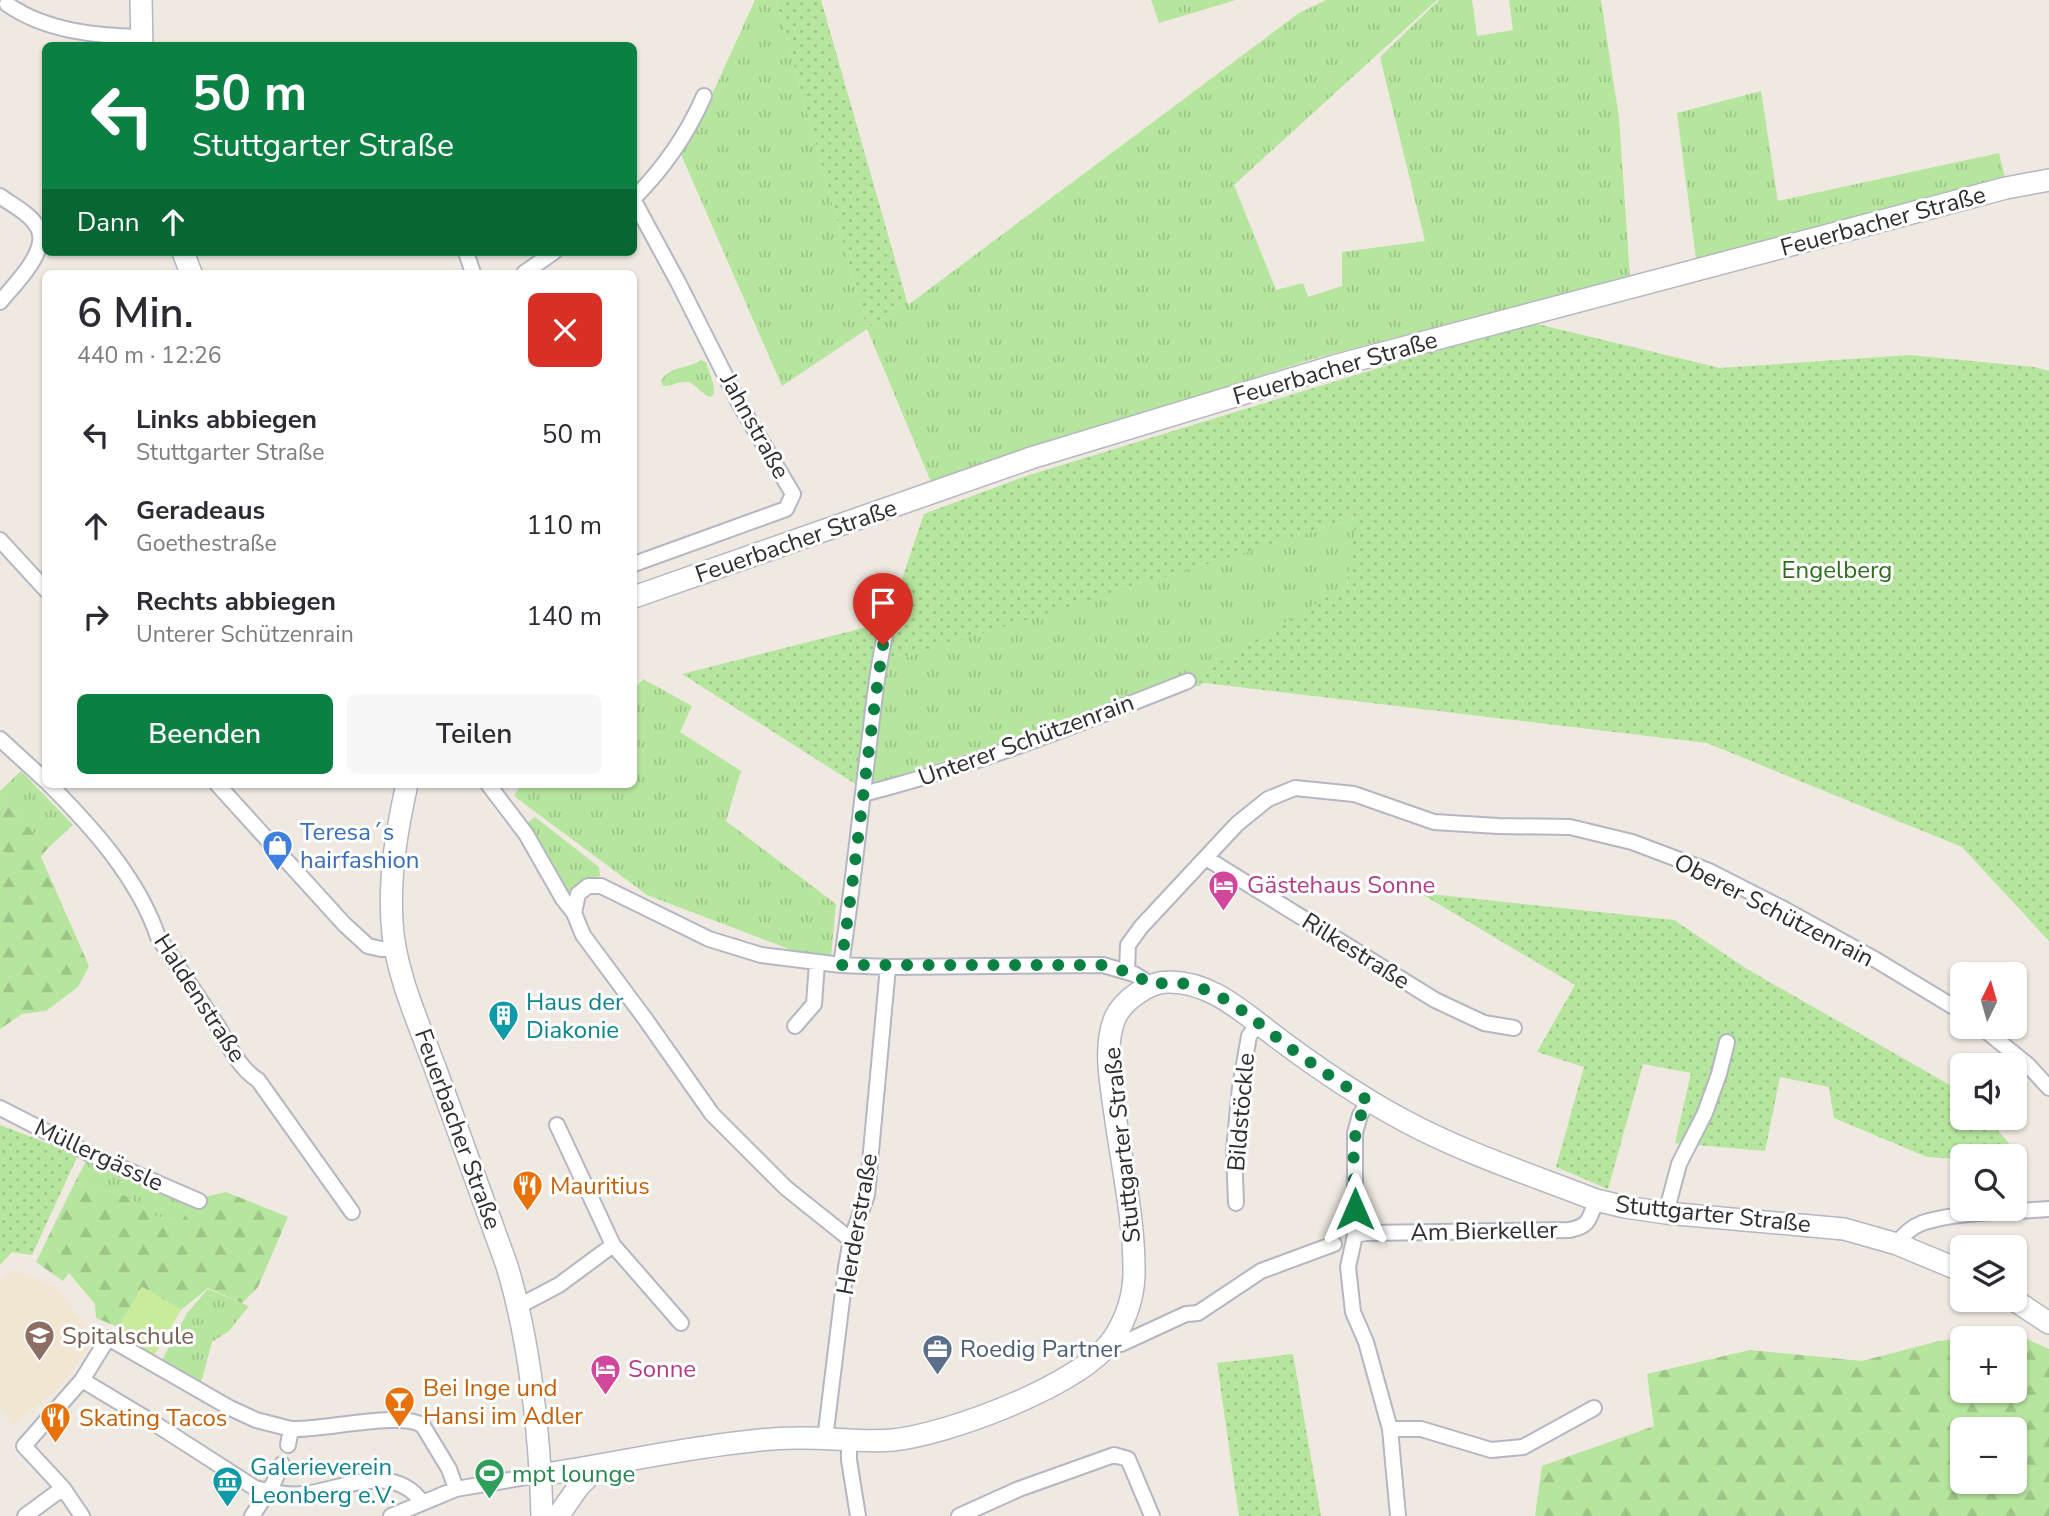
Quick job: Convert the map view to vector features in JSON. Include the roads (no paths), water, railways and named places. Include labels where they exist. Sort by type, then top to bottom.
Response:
[{"type":"main road","points":[[141,0],[142,41]]},
{"type":"main road","name":"Feuerbacher Straße","points":[[637,596],[1031,458],[1334,366],[2006,188],[2049,180]]},
{"type":"main road","name":"Feuerbacher Straße","points":[[406,788],[397,832],[392,886],[395,949],[519,1306],[528,1363],[542,1516]]},
{"type":"main road","name":"Stuttgarter Straße","points":[[539,1475],[750,1441],[795,1437],[891,1440],[909,1437],[978,1418],[1049,1387],[1091,1362],[1110,1344],[1120,1328],[1134,1280],[1133,1244],[1111,1084],[1109,1044],[1115,1018],[1126,1002],[1152,985],[1166,981],[1189,984],[1220,996],[1329,1075],[1407,1122],[1596,1200],[1625,1208],[1666,1213],[1844,1229],[1897,1244],[1950,1266]]},
{"type":"main road","points":[[2027,1309],[2049,1323]]},
{"type":"main road","points":[[558,1516],[579,1486],[599,1466]]},
{"type":"street","points":[[4,5],[40,23],[142,41]]},
{"type":"street","name":"Jahnstraße","points":[[637,196],[678,146],[704,96]]},
{"type":"street","points":[[0,196],[22,211],[38,228],[40,240],[35,259],[0,302]]},
{"type":"street","name":"Jahnstraße","points":[[637,205],[740,405],[793,494],[786,509],[637,563]]},
{"type":"street","points":[[528,270],[548,256]]},
{"type":"street","points":[[0,540],[42,586]]},
{"type":"street","points":[[841,965],[856,868],[885,629],[891,609]]},
{"type":"street","name":"Unterer Schützenrain","points":[[863,794],[973,760],[1099,716],[1188,681]]},
{"type":"street","name":"Haldenstraße","points":[[0,739],[42,777]]},
{"type":"street","name":"Haldenstraße","points":[[53,788],[107,846],[153,922],[158,937],[225,1041],[251,1075],[258,1080],[352,1212]]},
{"type":"street","points":[[222,788],[344,924],[368,946],[395,949]]},
{"type":"street","points":[[491,788],[526,834],[576,919],[712,1115],[786,1188],[851,1240]]},
{"type":"street","name":"Oberer Schützenrain","points":[[1127,971],[1128,945],[1141,927],[1237,824],[1268,799],[1295,788],[1354,794],[1434,822],[1498,827],[1570,827],[1632,842],[1709,872],[1876,960],[1950,1006]]},
{"type":"street","name":"Rilkestraße","points":[[1206,858],[1435,1000],[1484,1023],[1514,1028]]},
{"type":"street","points":[[576,919],[578,894],[588,886],[601,886],[709,939],[761,955],[817,963],[888,967],[1103,965],[1127,971],[1152,985]]},
{"type":"street","points":[[795,1026],[814,1004],[817,963]]},
{"type":"street","name":"Herderstraße","points":[[825,1438],[851,1240],[867,1195],[888,967]]},
{"type":"street","name":"Bildstöckle","points":[[1236,1203],[1234,1150],[1240,1087],[1249,1037],[1258,1023]]},
{"type":"street","points":[[1996,1040],[2028,1065],[2049,1088]]},
{"type":"street","points":[[1666,1213],[1679,1164],[1705,1113],[1727,1042]]},
{"type":"street","points":[[1369,1101],[1360,1115],[1355,1133],[1355,1235],[1348,1267],[1353,1312],[1366,1342],[1390,1429],[1398,1516]]},
{"type":"street","name":"Müllergässle","points":[[0,1108],[90,1154],[199,1200]]},
{"type":"street","points":[[557,1125],[613,1245],[681,1323]]},
{"type":"street","name":"Am Bierkeller","points":[[1355,1235],[1581,1228],[1590,1220],[1596,1200]]},
{"type":"street","points":[[1897,1244],[1906,1233],[1921,1224],[1956,1217],[2049,1209]]},
{"type":"street","points":[[1110,1344],[1121,1344],[1186,1314],[1198,1313],[1261,1271],[1334,1244]]},
{"type":"street","points":[[519,1306],[559,1285],[613,1245]]},
{"type":"street","points":[[82,1516],[63,1488],[24,1446],[82,1380],[108,1338],[247,1416],[288,1428],[397,1419],[416,1420],[423,1426],[449,1469],[456,1489]]},
{"type":"street","points":[[82,1380],[255,1488],[268,1492],[302,1494],[356,1481],[376,1480],[391,1482],[415,1492],[422,1502]]},
{"type":"street","points":[[1390,1429],[1421,1429],[1491,1450],[1522,1447],[1594,1408]]},
{"type":"street","points":[[288,1428],[288,1444]]},
{"type":"street","points":[[849,1440],[849,1460],[858,1516]]},
{"type":"street","points":[[959,1516],[1009,1494],[1114,1455],[1128,1459],[1153,1516]]},
{"type":"street","points":[[252,1516],[274,1484],[282,1464]]},
{"type":"street","points":[[391,1516],[456,1489],[539,1475]]},
{"type":"street","points":[[25,1516],[63,1488]]},
{"type":"place","name":"Teresa´s hairfashion","points":[[277,873]]},
{"type":"place","name":"Gästehaus Sonne","points":[[1224,912]]},
{"type":"place","name":"Haus der Diakonie","points":[[503,1043]]},
{"type":"place","name":"Mauritius","points":[[527,1213]]},
{"type":"place","name":"Spitalschule","points":[[39,1363]]},
{"type":"place","name":"Roedig Partner","points":[[937,1376]]},
{"type":"place","name":"Sonne","points":[[605,1396]]},
{"type":"place","name":"Bei Inge und Hansi im Adler","points":[[400,1429]]},
{"type":"place","name":"Skating Tacos","points":[[56,1445]]},
{"type":"place","name":"mpt lounge","points":[[489,1501]]},
{"type":"place","name":"Galerieverein Leonberg e.V.","points":[[227,1508]]},
{"type":"park label","name":"Engelberg","points":[[1837,570]]}]
